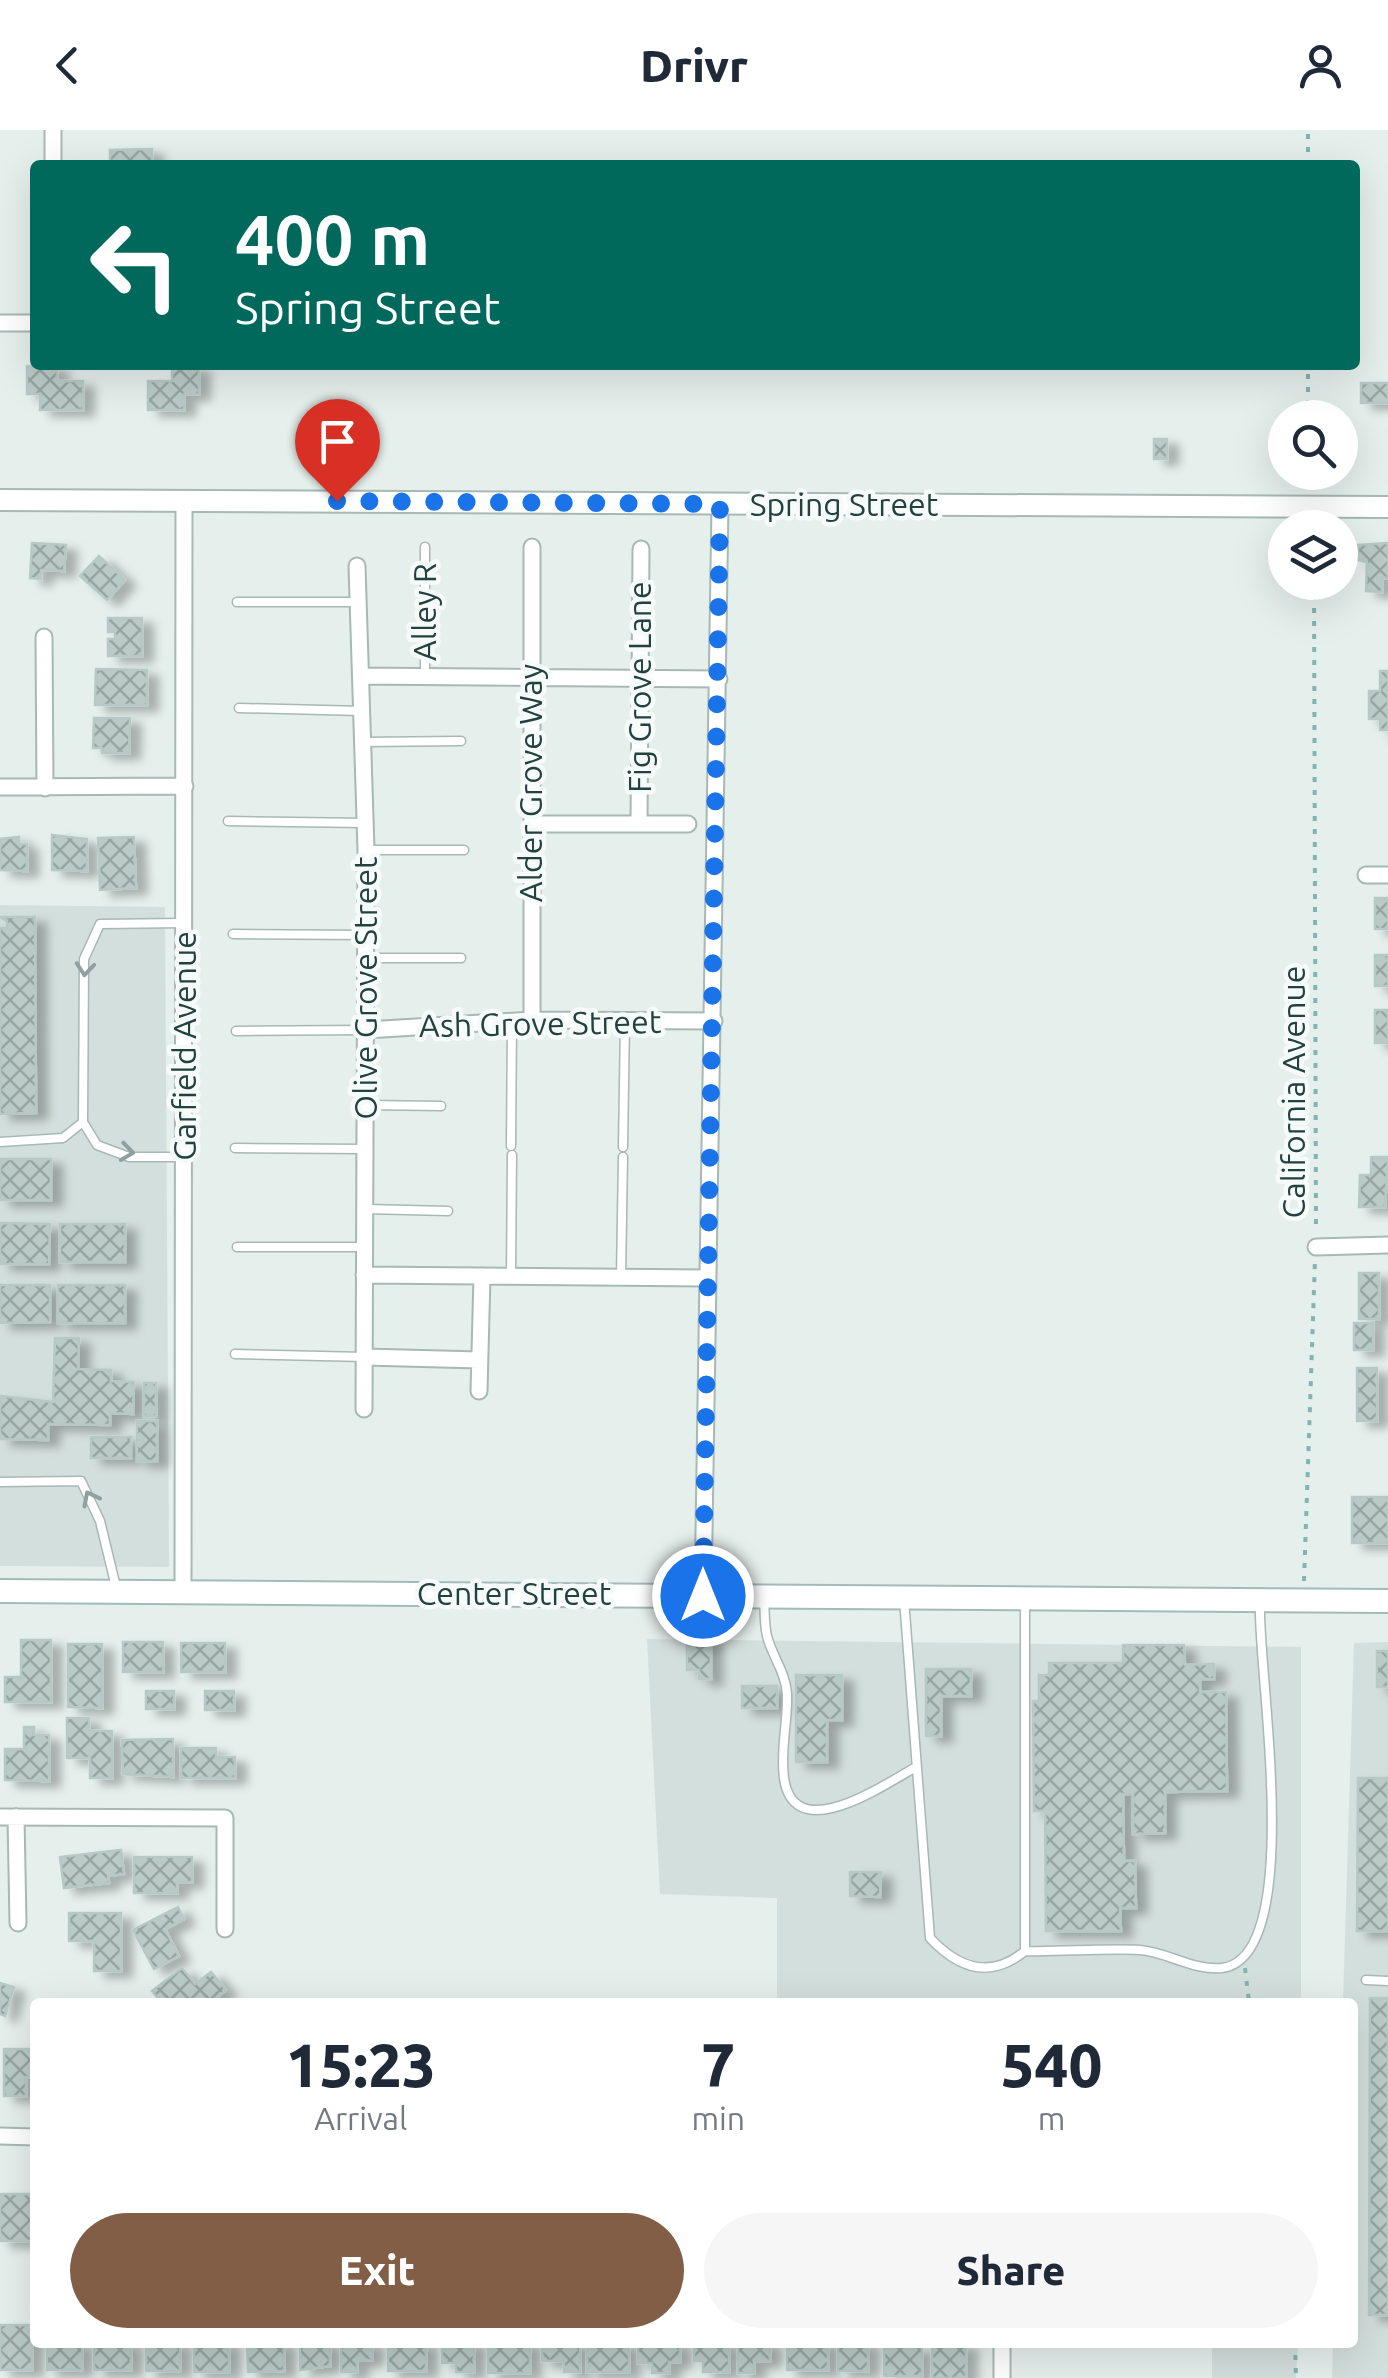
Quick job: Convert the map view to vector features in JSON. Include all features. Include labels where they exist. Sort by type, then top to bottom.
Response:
[{"type":"main road","name":"Center Street","points":[[0,1591],[1388,1601]]},
{"type":"street","points":[[53,130],[53,160]]},
{"type":"street","points":[[0,323],[30,324]]},
{"type":"street","name":"Spring Street","points":[[0,500],[1388,507]]},
{"type":"street","name":"Garfield Avenue","points":[[183,1592],[184,500]]},
{"type":"street","points":[[703,1596],[720,504]]},
{"type":"street","name":"Alder Grove Way","points":[[532,547],[532,1020]]},
{"type":"street","name":"Fig Grove Lane","points":[[639,824],[641,549]]},
{"type":"street","name":"Olive Grove Street","points":[[357,566],[366,824],[364,1410]]},
{"type":"street","points":[[44,637],[46,788]]},
{"type":"street","points":[[361,676],[720,679]]},
{"type":"street","points":[[0,787],[185,786]]},
{"type":"street","points":[[532,824],[688,824]]},
{"type":"street","points":[[1366,875],[1388,875]]},
{"type":"street","name":"Ash Grove Street","points":[[366,1030],[532,1020],[714,1021]]},
{"type":"street","points":[[1316,1247],[1388,1246]]},
{"type":"street","points":[[364,1275],[705,1278]]},
{"type":"street","points":[[479,1391],[482,1276]]},
{"type":"street","points":[[365,1357],[479,1360]]},
{"type":"street","points":[[18,1924],[8,1817],[225,1818],[225,1930]]},
{"type":"street","points":[[0,2136],[30,2136]]},
{"type":"street","points":[[1002,2348],[1002,2378]]},
{"type":"lane","name":"Alley R","points":[[426,546],[426,677]]},
{"type":"lane","points":[[237,602],[357,602]]},
{"type":"lane","points":[[239,708],[362,710]]},
{"type":"lane","points":[[364,742],[462,741]]},
{"type":"lane","points":[[228,821],[366,824]]},
{"type":"lane","points":[[366,850],[464,850]]},
{"type":"lane","points":[[184,923],[100,924],[84,958],[83,1122],[97,1145],[129,1157],[185,1158]]},
{"type":"lane","points":[[233,934],[366,936]]},
{"type":"lane","points":[[366,958],[461,958]]},
{"type":"lane","points":[[511,1276],[512,1021]]},
{"type":"lane","points":[[621,1278],[626,1021]]},
{"type":"lane","points":[[236,1031],[366,1030]]},
{"type":"lane","points":[[366,1105],[441,1106]]},
{"type":"lane","points":[[0,1142],[63,1138],[83,1122]]},
{"type":"lane","points":[[235,1148],[365,1149]]},
{"type":"lane","points":[[365,1209],[448,1211]]},
{"type":"lane","points":[[237,1247],[364,1247]]},
{"type":"lane","points":[[235,1354],[365,1357]]},
{"type":"lane","points":[[0,1482],[81,1481],[100,1520],[117,1592]]},
{"type":"lane","points":[[764,1596],[767,1637],[786,1683],[783,1775],[788,1794],[798,1804],[824,1812],[849,1804],[916,1767]]},
{"type":"lane","points":[[904,1598],[930,1938],[957,1964],[974,1968],[996,1967],[1025,1951],[1142,1950],[1224,1968],[1244,1958],[1258,1936],[1273,1870],[1270,1755],[1258,1642],[1260,1600]]},
{"type":"lane","points":[[1025,1951],[1026,1598]]},
{"type":"lane","points":[[1366,1980],[1388,1981]]},
{"type":"path","points":[[1308,130],[1308,160]]},
{"type":"path","points":[[1308,370],[1308,400]]},
{"type":"path","name":"California Avenue","points":[[1303,1600],[1316,1247],[1314,600]]},
{"type":"path","points":[[1244,1958],[1249,1998]]},
{"type":"path","points":[[1295,2348],[1296,2378]]},
{"type":"shaded area","points":[[0,905],[165,907],[169,1567],[0,1566]]},
{"type":"shaded area","points":[[647,1639],[1301,1647],[1301,1998],[777,1998],[777,1898],[660,1894]]},
{"type":"shaded area","points":[[1388,1642],[1388,2378],[1332,2378],[1333,2348],[1358,2348],[1358,1998],[1343,1998],[1354,1643]]},
{"type":"shaded area","points":[[1212,2348],[1298,2348],[1296,2378],[1212,2378]]},
{"type":"building","points":[[152,149],[152,160],[110,160],[110,150]]},
{"type":"building","points":[[27,366],[30,370],[57,370],[57,381],[83,381],[83,410],[40,410],[40,394],[27,394]]},
{"type":"building","points":[[172,370],[199,370],[199,394],[184,394],[184,410],[148,410],[148,381],[172,381]]},
{"type":"building","points":[[1361,383],[1388,383],[1388,403],[1361,403]]},
{"type":"building","points":[[320,427],[337,427],[337,453],[320,453]]},
{"type":"building","points":[[1154,439],[1167,439],[1167,459],[1154,459]]},
{"type":"building","points":[[32,543],[66,545],[64,571],[41,570],[41,579],[30,578]]},
{"type":"building","points":[[1388,543],[1388,578],[1382,578],[1382,592],[1366,591],[1367,562],[1358,560],[1358,545]]},
{"type":"building","points":[[99,556],[125,580],[107,600],[80,576]]},
{"type":"building","points":[[108,618],[142,618],[142,656],[108,656],[108,639],[115,639],[115,632],[108,632]]},
{"type":"building","points":[[96,669],[147,670],[147,705],[95,705]]},
{"type":"building","points":[[1380,671],[1388,671],[1388,730],[1380,730],[1380,719],[1369,719],[1369,691],[1380,691]]},
{"type":"building","points":[[94,718],[130,718],[129,753],[102,753],[102,748],[93,748]]},
{"type":"building","points":[[52,835],[87,839],[87,871],[52,870]]},
{"type":"building","points":[[19,837],[19,844],[27,844],[27,871],[0,870],[0,839]]},
{"type":"building","points":[[134,837],[136,888],[100,890],[98,838]]},
{"type":"building","points":[[1375,898],[1388,898],[1388,929],[1375,929]]},
{"type":"building","points":[[0,917],[35,917],[36,1113],[0,1114],[0,928],[7,928],[7,921]]},
{"type":"building","points":[[1375,955],[1388,955],[1388,986],[1375,986]]},
{"type":"building","points":[[1375,1010],[1388,1010],[1388,1043],[1375,1043]]},
{"type":"building","points":[[1371,1157],[1388,1157],[1385,1207],[1359,1207],[1360,1175],[1371,1175]]},
{"type":"building","points":[[0,1159],[51,1159],[51,1200],[0,1200]]},
{"type":"building","points":[[0,1223],[50,1224],[49,1264],[0,1264]]},
{"type":"building","points":[[60,1224],[125,1224],[125,1262],[60,1262]]},
{"type":"building","points":[[1359,1273],[1379,1273],[1379,1319],[1359,1319]]},
{"type":"building","points":[[0,1285],[50,1285],[50,1322],[0,1323]]},
{"type":"building","points":[[58,1285],[125,1285],[125,1323],[58,1323]]},
{"type":"building","points":[[1354,1323],[1373,1323],[1373,1350],[1354,1350]]},
{"type":"building","points":[[55,1338],[79,1338],[78,1369],[111,1370],[111,1381],[134,1382],[133,1414],[110,1413],[110,1425],[48,1424],[48,1440],[0,1439],[0,1396],[53,1402]]},
{"type":"building","points":[[1357,1368],[1377,1368],[1377,1421],[1357,1421]]},
{"type":"building","points":[[144,1383],[156,1383],[156,1416],[144,1416]]},
{"type":"building","points":[[137,1421],[157,1421],[157,1461],[137,1461]]},
{"type":"building","points":[[91,1437],[131,1437],[131,1458],[91,1458]]},
{"type":"building","points":[[1352,1497],[1388,1497],[1388,1543],[1352,1543]]},
{"type":"building","points":[[687,1638],[711,1638],[711,1679],[699,1679],[699,1670],[687,1670]]},
{"type":"building","points":[[21,1640],[51,1640],[51,1702],[5,1702],[5,1677],[21,1677]]},
{"type":"building","points":[[123,1642],[163,1642],[163,1672],[123,1672]]},
{"type":"building","points":[[181,1643],[225,1643],[225,1672],[181,1672]]},
{"type":"building","points":[[68,1644],[102,1644],[102,1708],[68,1707]]},
{"type":"building","points":[[1123,1645],[1184,1645],[1185,1665],[1214,1664],[1214,1679],[1200,1679],[1200,1692],[1226,1692],[1227,1791],[1165,1792],[1165,1833],[1133,1834],[1133,1794],[1123,1794],[1124,1861],[1135,1861],[1136,1908],[1120,1908],[1121,1931],[1046,1931],[1045,1811],[1034,1811],[1033,1701],[1039,1701],[1039,1675],[1049,1675],[1049,1663],[1123,1663]]},
{"type":"building","points":[[1377,1651],[1388,1651],[1388,1687],[1377,1687]]},
{"type":"building","points":[[926,1669],[971,1669],[971,1696],[941,1696],[941,1736],[926,1736]]},
{"type":"building","points":[[796,1675],[842,1675],[842,1720],[827,1720],[827,1762],[796,1762]]},
{"type":"building","points":[[742,1686],[777,1686],[777,1708],[742,1708]]},
{"type":"building","points":[[146,1691],[174,1691],[174,1709],[146,1709]]},
{"type":"building","points":[[205,1691],[234,1691],[234,1710],[205,1710]]},
{"type":"building","points":[[67,1718],[89,1718],[89,1731],[112,1731],[112,1778],[90,1778],[90,1758],[67,1758]]},
{"type":"building","points":[[24,1727],[34,1727],[34,1735],[49,1735],[49,1781],[5,1780],[5,1749],[24,1749]]},
{"type":"building","points":[[173,1739],[173,1777],[123,1774],[122,1740]]},
{"type":"building","points":[[181,1748],[216,1748],[216,1757],[235,1757],[235,1778],[181,1778]]},
{"type":"building","points":[[1358,1778],[1388,1778],[1388,1931],[1357,1931]]},
{"type":"building","points":[[121,1850],[124,1874],[108,1876],[109,1883],[64,1888],[60,1857]]},
{"type":"building","points":[[134,1857],[192,1857],[192,1882],[177,1882],[177,1893],[134,1893]]},
{"type":"building","points":[[850,1872],[881,1872],[880,1897],[850,1896]]},
{"type":"building","points":[[178,1907],[184,1919],[165,1929],[179,1956],[154,1969],[133,1930]]},
{"type":"building","points":[[69,1913],[121,1913],[121,1971],[94,1971],[94,1941],[69,1941]]},
{"type":"building","points":[[182,1968],[195,1984],[211,1972],[226,1990],[216,1998],[158,1998],[152,1991]]},
{"type":"building","points":[[0,1983],[14,1987],[5,2016],[0,2014]]},
{"type":"building","points":[[1370,1998],[1388,1998],[1388,2315],[1369,2315]]},
{"type":"building","points":[[4,2049],[30,2049],[26,2096],[4,2096]]},
{"type":"building","points":[[0,2194],[30,2194],[30,2241],[0,2241]]},
{"type":"building","points":[[0,2325],[30,2325],[32,2370],[0,2370]]},
{"type":"building","points":[[47,2348],[82,2348],[82,2370],[47,2370]]},
{"type":"building","points":[[94,2348],[131,2348],[131,2370],[94,2370]]},
{"type":"building","points":[[146,2348],[180,2348],[180,2371],[146,2371]]},
{"type":"building","points":[[194,2348],[229,2348],[229,2372],[194,2372]]},
{"type":"building","points":[[247,2348],[284,2348],[284,2371],[248,2372]]},
{"type":"building","points":[[300,2348],[330,2348],[330,2366],[300,2370]]},
{"type":"building","points":[[341,2348],[372,2348],[372,2360],[357,2360],[357,2372],[341,2372]]},
{"type":"building","points":[[388,2348],[426,2348],[426,2371],[388,2371]]},
{"type":"building","points":[[442,2348],[474,2348],[474,2372],[456,2372],[456,2363],[442,2363]]},
{"type":"building","points":[[488,2348],[530,2348],[530,2373],[488,2373]]},
{"type":"building","points":[[542,2348],[580,2348],[580,2372],[564,2372],[564,2361],[542,2361]]},
{"type":"building","points":[[587,2348],[629,2348],[629,2372],[587,2372]]},
{"type":"building","points":[[638,2348],[680,2348],[680,2362],[669,2362],[669,2373],[652,2373],[652,2363],[638,2363]]},
{"type":"building","points":[[694,2348],[729,2348],[729,2372],[703,2372],[703,2361],[694,2361]]},
{"type":"building","points":[[738,2348],[770,2348],[770,2361],[754,2361],[754,2373],[738,2373]]},
{"type":"building","points":[[787,2348],[828,2348],[828,2370],[787,2370]]},
{"type":"building","points":[[838,2348],[868,2348],[868,2371],[838,2371]]},
{"type":"building","points":[[884,2348],[922,2348],[922,2376],[884,2376]]},
{"type":"building","points":[[932,2348],[966,2348],[966,2378],[932,2378]]},
{"type":"route","points":[[337,501],[720,504],[703,1596]]}]
